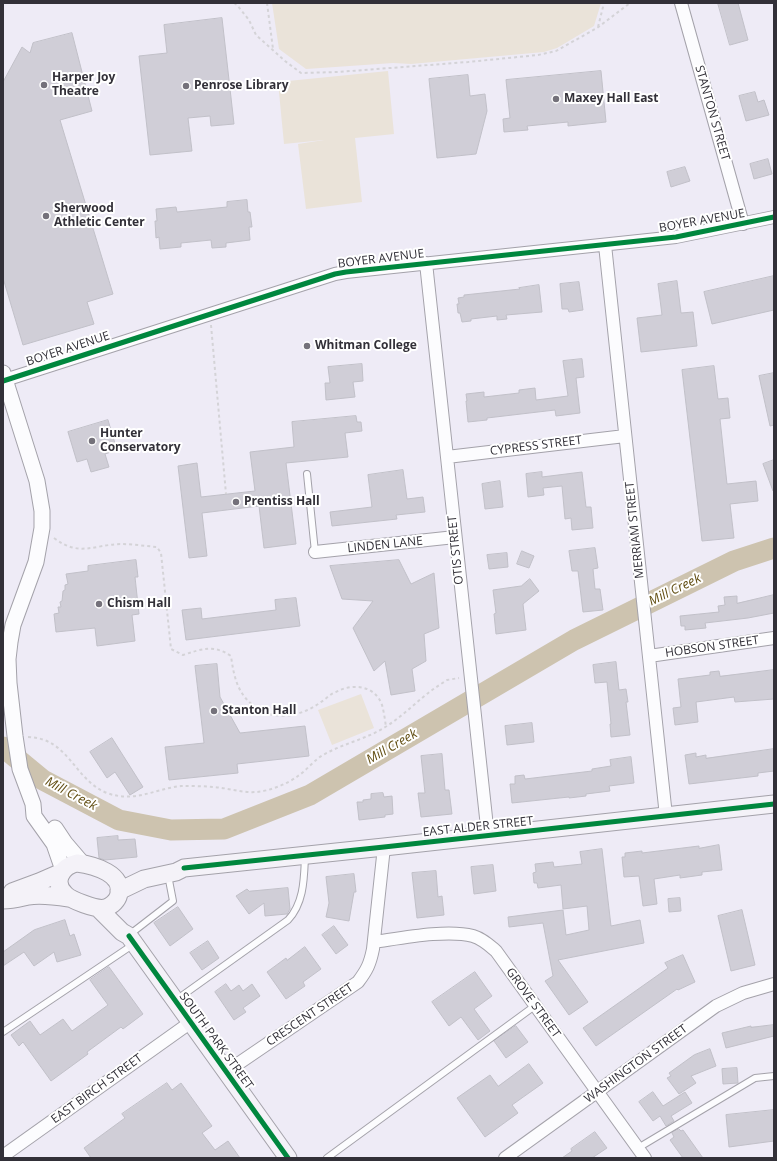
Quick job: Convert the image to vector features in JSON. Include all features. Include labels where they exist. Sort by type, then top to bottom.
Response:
[{"type":"main road","name":"EAST ALDER STREET","points":[[119,894],[144,879],[176,872],[184,868],[774,804]]},
{"type":"main road","points":[[77,863],[109,873],[119,885],[119,894],[115,902],[104,908],[98,908],[69,898],[28,896],[14,900],[3,899],[11,892],[39,882],[63,871],[71,864],[77,863]]},
{"type":"main road","name":"EAST ALDER STREET","points":[[109,873],[138,872],[174,864],[184,868]]},
{"type":"main road","points":[[63,871],[60,877],[61,889],[69,898]]},
{"type":"main road","name":"SOUTH PARK STREET","points":[[119,894],[122,912],[129,927],[131,940]]},
{"type":"main road","name":"SOUTH PARK STREET","points":[[98,908],[131,940],[288,1158]]},
{"type":"street","name":"STANTON STREET","points":[[681,3],[743,224]]},
{"type":"street","name":"BOYER AVENUE","points":[[4,378],[335,274],[676,237],[774,217]]},
{"type":"street","name":"MERRIAM STREET","points":[[605,244],[666,816]]},
{"type":"street","name":"OTIS STREET","points":[[426,263],[488,836]]},
{"type":"street","points":[[4,378],[37,481],[42,512],[42,528],[36,562],[13,625],[10,642],[8,672],[17,758],[23,780],[33,804],[34,816],[54,844],[63,871]]},
{"type":"street","name":"CYPRESS STREET","points":[[446,457],[625,436]]},
{"type":"street","name":"LINDEN LANE","points":[[315,552],[455,537]]},
{"type":"street","name":"HOBSON STREET","points":[[649,656],[774,638]]},
{"type":"street","points":[[33,804],[43,810],[65,843],[83,864]]},
{"type":"street","name":"CRESCENT STREET","points":[[226,1072],[358,982],[365,973],[371,963],[384,847]]},
{"type":"street","name":"GROVE STREET","points":[[374,942],[445,934],[474,936],[486,942],[496,951],[536,1005],[645,1158]]},
{"type":"street","name":"WASHINGTON STREET","points":[[505,1158],[716,1006],[743,993],[774,984]]},
{"type":"street","name":"EAST BIRCH STREET","points":[[3,1156],[190,1022]]},
{"type":"lane","points":[[307,474],[315,552]]},
{"type":"lane","points":[[175,1000],[288,920],[295,913],[304,886],[305,856]]},
{"type":"lane","points":[[3,1032],[131,940],[173,901],[168,873]]},
{"type":"lane","points":[[327,1158],[536,1005]]},
{"type":"lane","points":[[638,1148],[755,1078],[774,1076]]},
{"type":"path","points":[[234,3],[237,4],[256,35],[301,73],[338,72],[538,55],[556,51],[597,28],[629,3]]},
{"type":"path","points":[[267,3],[273,50]]},
{"type":"path","points":[[597,28],[604,3]]},
{"type":"path","points":[[210,314],[226,494]]},
{"type":"path","points":[[42,528],[62,544],[78,550],[120,544],[157,547],[161,553],[171,649],[183,655],[201,649],[211,648],[223,651],[231,656],[232,670],[238,688],[248,701],[256,708],[264,712],[280,716],[297,714],[314,707],[340,690],[352,687],[362,687],[378,698],[382,705],[386,727]]},
{"type":"path","points":[[15,736],[31,737],[49,742],[65,753],[84,778],[94,786],[107,793],[119,796],[138,796],[180,786],[214,787],[242,792],[256,792],[269,790],[298,776],[322,755],[386,727],[447,680],[470,680]]},
{"type":"shaded area","points":[[272,3],[601,3],[594,26],[557,48],[544,52],[411,64],[393,63],[306,69],[279,49]]},
{"type":"shaded area","points":[[388,71],[394,134],[355,138],[362,202],[306,209],[298,144],[324,140],[284,144],[278,82]]},
{"type":"shaded area","points":[[361,694],[374,728],[332,745],[318,710]]},
{"type":"building","points":[[718,3],[738,3],[748,40],[730,45]]},
{"type":"building","name":"Penrose Library","points":[[222,18],[234,124],[211,126],[210,116],[188,118],[192,151],[150,155],[139,56],[167,53],[164,25]]},
{"type":"building","name":"Sherwood Athletic Center","points":[[72,33],[92,111],[60,120],[113,294],[87,302],[94,324],[23,345],[3,278],[3,82],[22,47],[30,53],[33,43]]},
{"type":"building","name":"Maxey Hall East","points":[[601,71],[606,122],[568,126],[568,122],[527,126],[528,130],[504,132],[503,119],[510,118],[506,80]]},
{"type":"building","points":[[468,75],[470,96],[485,94],[487,111],[476,154],[437,158],[429,79]]},
{"type":"building","points":[[755,92],[758,102],[764,100],[769,115],[746,121],[739,96]]},
{"type":"building","points":[[768,159],[772,174],[754,179],[750,164]]},
{"type":"building","points":[[685,167],[690,181],[671,187],[667,172]]},
{"type":"building","points":[[247,200],[248,212],[250,212],[252,227],[249,227],[250,240],[226,243],[226,247],[212,248],[211,240],[181,243],[181,247],[160,249],[159,237],[156,238],[156,209],[176,207],[177,212],[227,207],[227,202]]},
{"type":"building","points":[[774,276],[774,310],[712,324],[704,292]]},
{"type":"building","points":[[677,281],[681,313],[693,312],[697,346],[641,352],[637,318],[662,315],[658,284]]},
{"type":"building","points":[[579,282],[583,310],[569,312],[568,309],[562,309],[560,284]]},
{"type":"building","points":[[539,285],[542,312],[506,315],[507,319],[497,320],[497,316],[471,319],[471,321],[462,322],[460,313],[458,313],[458,298],[464,297],[464,295],[520,289],[519,288]]},
{"type":"building","points":[[582,359],[584,377],[576,378],[580,413],[556,416],[555,410],[487,418],[487,420],[468,422],[466,394],[484,392],[484,397],[519,393],[519,390],[535,388],[536,400],[568,396],[563,361]]},
{"type":"building","points":[[362,364],[363,381],[353,382],[355,397],[326,400],[325,383],[330,383],[328,367]]},
{"type":"building","points":[[714,366],[718,399],[728,398],[730,418],[720,419],[727,484],[756,481],[758,501],[730,504],[734,538],[702,541],[682,370]]},
{"type":"building","points":[[774,373],[774,425],[770,426],[759,376]]},
{"type":"building","name":"Prentiss Hall","points":[[356,416],[357,422],[361,422],[362,431],[345,433],[348,457],[286,463],[296,544],[264,548],[259,506],[202,513],[207,556],[189,558],[178,466],[197,463],[201,497],[255,491],[250,452],[294,447],[292,422]]},
{"type":"building","name":"Hunter Conservatory","points":[[108,420],[117,450],[105,454],[109,467],[91,472],[87,459],[77,462],[68,432]]},
{"type":"building","points":[[774,460],[774,491],[773,491],[763,464]]},
{"type":"building","points":[[403,470],[407,499],[423,497],[425,512],[396,515],[397,519],[332,526],[330,512],[372,507],[368,475]]},
{"type":"building","points":[[542,472],[542,477],[582,472],[586,507],[591,507],[593,528],[572,530],[571,518],[565,519],[562,486],[543,488],[544,495],[528,497],[526,474]]},
{"type":"building","points":[[500,481],[503,507],[485,509],[482,484]]},
{"type":"building","points":[[595,548],[598,568],[593,569],[595,589],[600,589],[603,610],[583,612],[578,571],[572,571],[569,551]]},
{"type":"building","points":[[522,551],[534,556],[529,568],[517,564]]},
{"type":"building","points":[[507,553],[508,567],[489,569],[487,555]]},
{"type":"building","name":"Chism Hall","points":[[136,560],[138,577],[135,577],[139,614],[132,615],[135,641],[97,646],[95,628],[56,632],[54,614],[59,613],[58,607],[61,607],[60,602],[62,601],[63,591],[65,590],[65,585],[68,584],[66,574],[88,571],[88,566]]},
{"type":"building","points":[[399,560],[411,584],[434,573],[439,628],[424,634],[426,661],[412,669],[415,691],[391,695],[385,661],[374,671],[353,628],[373,601],[342,599],[330,566]]},
{"type":"building","points":[[530,579],[539,591],[523,604],[526,630],[496,634],[494,614],[496,613],[493,590],[521,586]]},
{"type":"building","points":[[774,595],[774,613],[748,618],[705,623],[706,628],[685,630],[685,626],[681,626],[680,616],[719,612],[718,606],[725,605],[724,597],[737,596],[737,603]]},
{"type":"building","points":[[296,598],[300,626],[186,640],[182,610],[201,608],[202,619],[276,610],[275,600]]},
{"type":"building","points":[[616,662],[619,690],[626,689],[630,735],[611,737],[607,682],[595,683],[593,665]]},
{"type":"building","name":"Stanton Hall","points":[[217,664],[220,697],[240,733],[305,726],[309,756],[237,764],[238,773],[169,780],[165,747],[204,743],[195,666]]},
{"type":"building","points":[[774,670],[774,699],[735,702],[734,697],[696,702],[698,722],[675,725],[673,708],[681,707],[678,679],[710,675],[710,672],[719,671],[720,676]]},
{"type":"building","points":[[532,723],[534,742],[507,745],[505,726]]},
{"type":"building","points":[[112,738],[143,787],[130,795],[115,772],[107,778],[90,752]]},
{"type":"building","points":[[774,749],[774,771],[758,773],[758,776],[689,784],[685,755],[696,753],[696,757],[706,755],[706,758]]},
{"type":"building","points":[[442,754],[445,790],[449,790],[452,814],[421,817],[418,793],[425,793],[421,756]]},
{"type":"building","points":[[631,757],[634,783],[609,786],[610,791],[586,794],[586,796],[512,803],[510,784],[515,784],[515,776],[524,775],[525,779],[592,771],[592,769],[611,766],[610,760]]},
{"type":"building","points":[[383,793],[384,797],[392,796],[393,814],[385,815],[385,817],[359,820],[357,802],[363,802],[363,800],[371,799],[371,794]]},
{"type":"building","points":[[118,836],[118,840],[135,839],[137,857],[105,860],[99,858],[97,838]]},
{"type":"building","points":[[719,845],[722,870],[702,872],[702,875],[680,878],[680,875],[654,879],[657,904],[643,906],[639,876],[624,877],[622,857],[625,857],[625,853],[642,851],[642,853]]},
{"type":"building","points":[[602,849],[611,926],[640,920],[644,943],[558,960],[588,1002],[569,1015],[545,981],[553,976],[543,923],[509,927],[508,917],[563,910],[566,935],[589,930],[587,906],[563,909],[561,885],[538,888],[537,883],[534,883],[533,873],[536,872],[535,864],[553,862],[554,867],[582,864],[580,852]]},
{"type":"building","points":[[493,865],[496,891],[474,894],[471,867]]},
{"type":"building","points":[[436,871],[438,897],[442,896],[444,915],[417,918],[412,873]]},
{"type":"building","points":[[354,874],[356,892],[354,892],[349,921],[326,917],[329,903],[326,877]]},
{"type":"building","points":[[288,888],[290,909],[287,914],[265,916],[264,903],[249,914],[236,896],[247,889],[249,891]]},
{"type":"building","points":[[680,898],[681,911],[669,912],[668,899]]},
{"type":"building","points":[[178,907],[193,929],[170,946],[154,923]]},
{"type":"building","points":[[742,910],[755,965],[731,971],[718,916]]},
{"type":"building","points":[[65,920],[70,936],[74,934],[81,955],[57,962],[54,952],[34,966],[24,952],[3,966],[3,952],[34,930]]},
{"type":"building","points":[[334,926],[348,945],[336,954],[322,935]]},
{"type":"building","points":[[208,941],[219,958],[202,970],[190,953]]},
{"type":"building","points":[[305,947],[321,969],[303,982],[305,986],[286,999],[267,972],[286,958],[287,960]]},
{"type":"building","points":[[683,955],[695,982],[678,990],[677,989],[596,1046],[583,1028],[668,968],[665,963]]},
{"type":"building","points":[[109,967],[143,1014],[123,1029],[121,1027],[87,1052],[88,1054],[51,1081],[23,1042],[19,1046],[11,1035],[30,1021],[40,1035],[63,1019],[72,1031],[108,1005],[90,980]]},
{"type":"building","points":[[475,972],[492,996],[474,1009],[490,1031],[478,1040],[461,1017],[449,1026],[432,1002]]},
{"type":"building","points":[[226,984],[231,991],[239,985],[243,991],[252,984],[260,996],[243,1008],[246,1012],[234,1020],[215,992]]},
{"type":"building","points":[[774,1025],[774,1036],[726,1048],[722,1033],[751,1026]]},
{"type":"building","points":[[516,1026],[528,1042],[506,1058],[494,1041]]},
{"type":"building","points":[[710,1049],[716,1066],[691,1076],[696,1083],[679,1094],[667,1078],[671,1076],[669,1073],[694,1055]]},
{"type":"building","points":[[529,1064],[543,1083],[512,1105],[518,1113],[485,1137],[457,1098],[490,1075],[498,1086]]},
{"type":"building","points":[[737,1068],[738,1083],[723,1084],[722,1069]]},
{"type":"building","points":[[167,1083],[172,1090],[181,1083],[212,1126],[202,1133],[215,1150],[228,1141],[240,1158],[91,1158],[84,1148],[125,1118],[122,1114]]},
{"type":"building","points":[[653,1092],[663,1106],[685,1092],[692,1103],[671,1116],[674,1121],[666,1126],[660,1116],[653,1121],[639,1102]]},
{"type":"building","points":[[774,1110],[774,1141],[729,1147],[726,1115]]},
{"type":"building","points":[[679,1129],[681,1131],[683,1130],[703,1158],[683,1158],[670,1140],[674,1137],[672,1133]]},
{"type":"building","points":[[595,1132],[607,1148],[592,1158],[562,1158],[572,1151],[571,1149]]},
{"type":"waterway","name":"Mill Creek","points":[[3,747],[43,780],[119,820],[171,830],[224,829],[310,795],[574,640],[734,561],[774,548]]},
{"type":"cycle path","points":[[3,381],[335,274],[676,237],[774,217]]},
{"type":"cycle path","points":[[184,868],[774,804]]},
{"type":"cycle path","points":[[129,936],[288,1158]]},
{"type":"place","name":"Harper Joy Theatre","points":[[44,85]]},
{"type":"place","name":"Penrose Library","points":[[186,86]]},
{"type":"place","name":"Maxey Hall East","points":[[556,99]]},
{"type":"place","name":"Sherwood Athletic Center","points":[[46,216]]},
{"type":"place","name":"Whitman College","points":[[307,346]]},
{"type":"place","name":"Hunter Conservatory","points":[[92,441]]},
{"type":"place","name":"Prentiss Hall","points":[[236,502]]},
{"type":"place","name":"Chism Hall","points":[[99,604]]},
{"type":"place","name":"Stanton Hall","points":[[214,711]]}]
